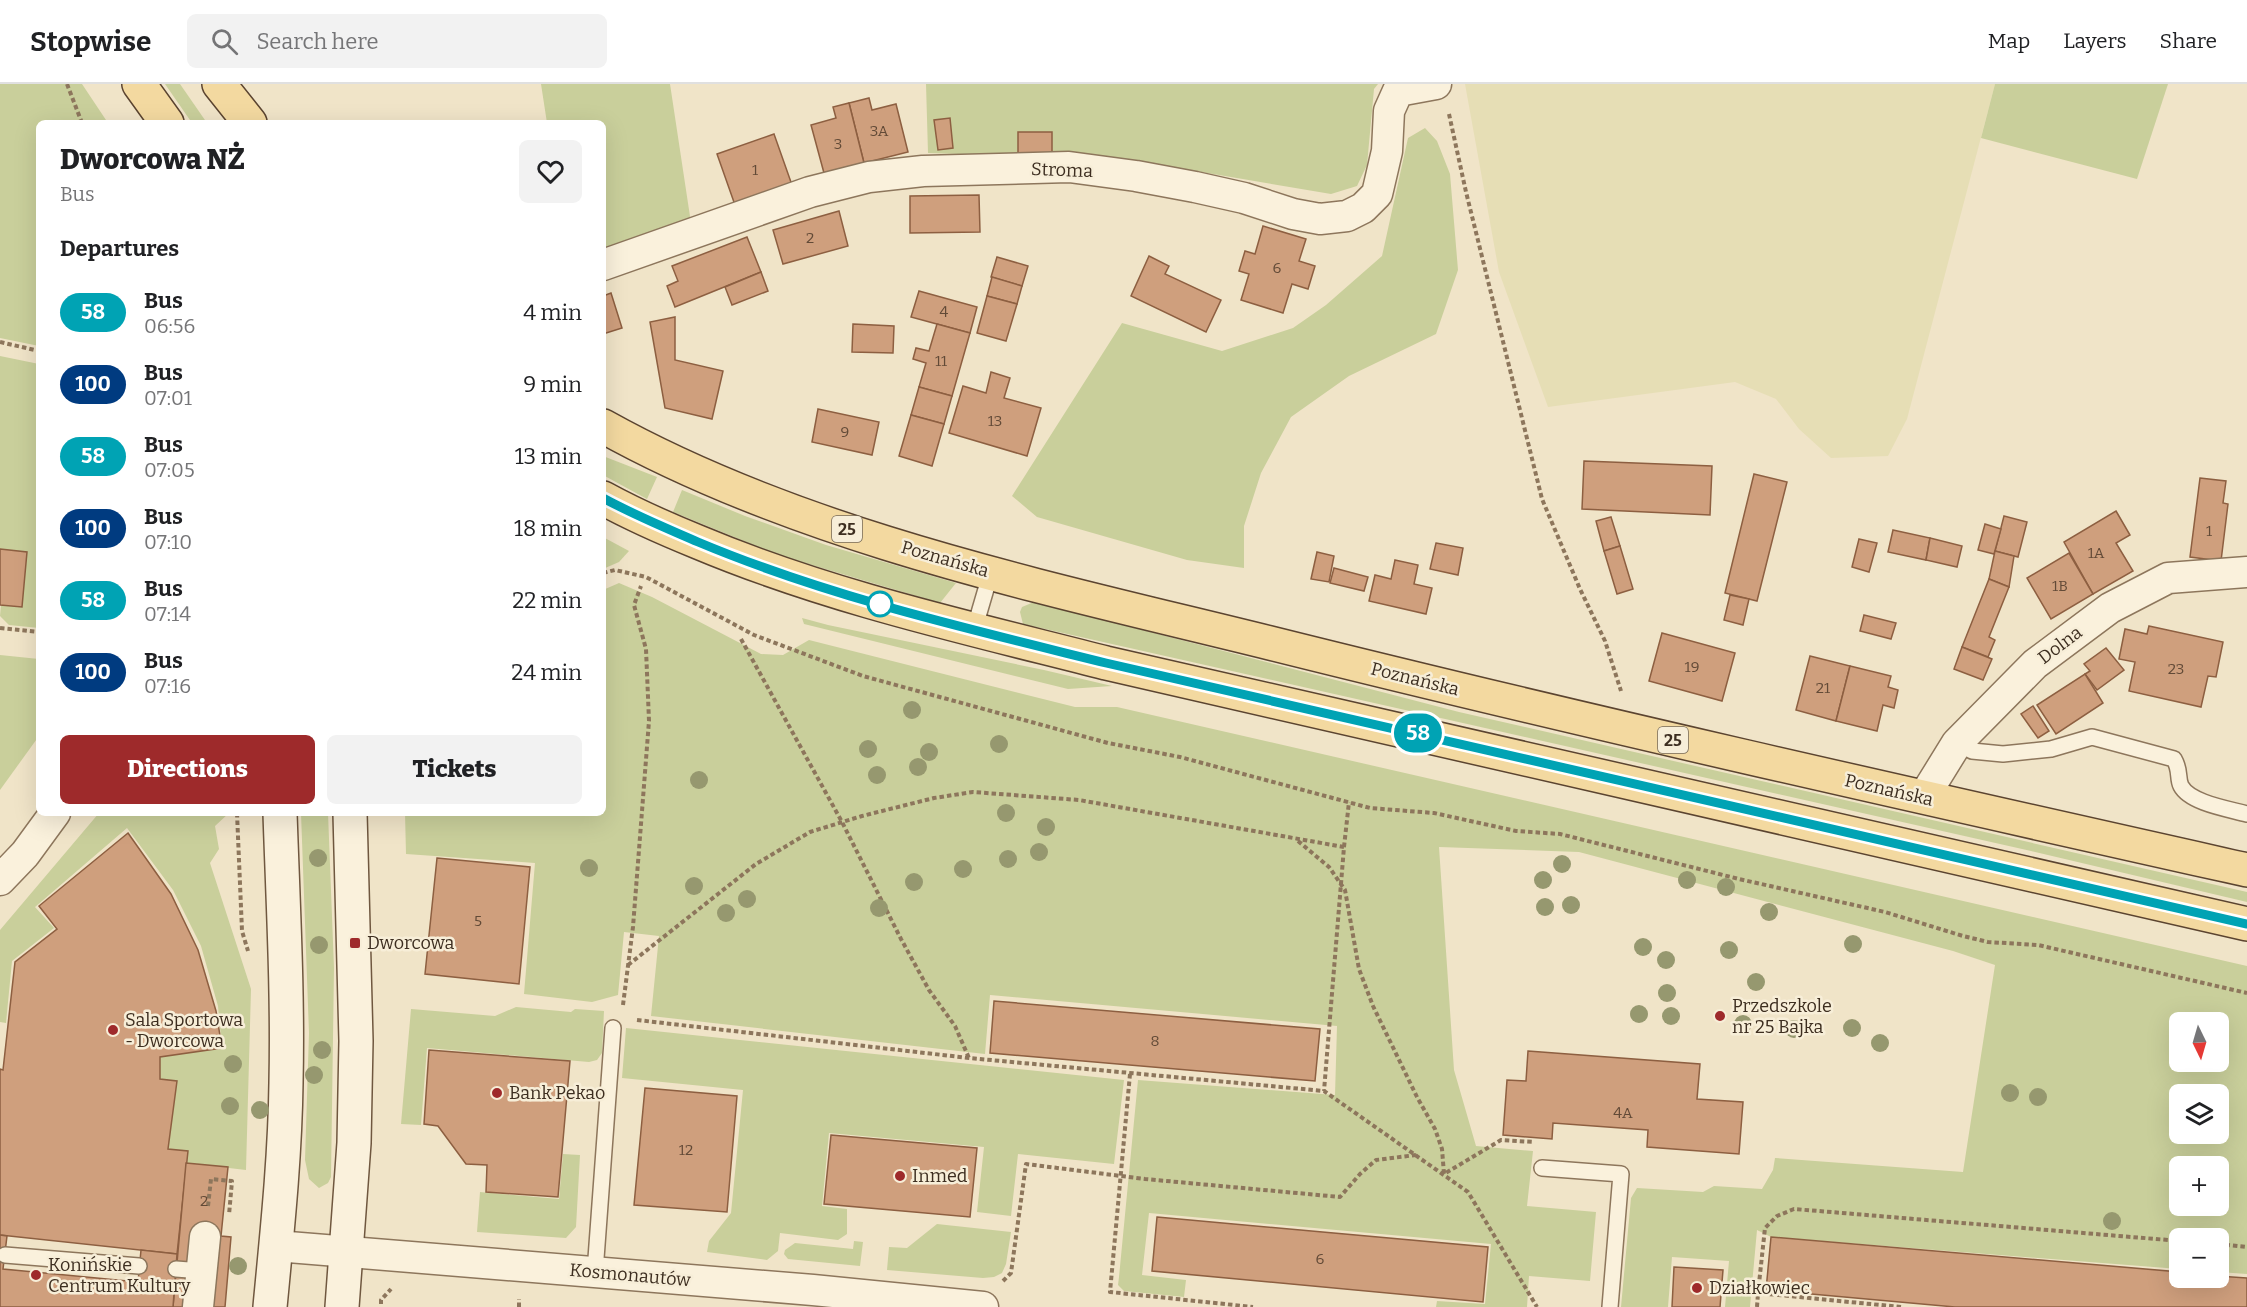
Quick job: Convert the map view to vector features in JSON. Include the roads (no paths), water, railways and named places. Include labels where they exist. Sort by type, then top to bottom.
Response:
[{"type":"main road","points":[[139,84],[165,120]]},
{"type":"main road","points":[[219,84],[248,120]]},
{"type":"main road","name":"Poznańska","points":[[606,428],[680,465],[744,493],[914,552],[1124,607],[1629,730],[2247,870]]},
{"type":"main road","points":[[607,502],[729,555],[784,575],[822,588],[974,630],[2247,924]]},
{"type":"street","name":"Stroma","points":[[606,264],[810,192],[868,177],[923,171],[1068,167],[1195,187],[1244,198],[1293,214],[1320,219],[1347,216],[1363,208],[1377,194],[1387,151],[1389,111],[1398,91],[1442,95]]},
{"type":"street","name":"Dolna","points":[[1923,798],[1957,743],[2035,664],[2110,608],[2168,578],[2247,572]]},
{"type":"street","points":[[0,880],[25,854],[53,816]]},
{"type":"street","points":[[270,1307],[285,1139],[286,1060],[280,816]]},
{"type":"street","points":[[342,1307],[354,1143],[356,1041],[350,816]]},
{"type":"street","points":[[198,1307],[189,1270],[205,1237]]},
{"type":"street","name":"Kosmonautów","points":[[276,1246],[813,1290],[862,1301],[991,1296]]},
{"type":"lane","points":[[974,630],[991,572]]},
{"type":"lane","points":[[1957,743],[1972,751],[2003,754],[2051,749],[2092,737],[2174,759],[2179,767],[2180,785],[2191,797],[2247,814]]},
{"type":"lane","points":[[595,1272],[613,1028]]},
{"type":"lane","points":[[1542,1168],[1620,1174],[1610,1307]]},
{"type":"lane","points":[[5,1255],[139,1266]]},
{"type":"place","name":"Dworcowa","points":[[355,943]]},
{"type":"place","name":"Przedszkole nr 25 Bajka","points":[[1720,1016]]},
{"type":"place","name":"Sala Sportowa - Dworcowa","points":[[113,1030]]},
{"type":"place","name":"Bank Pekao","points":[[497,1093]]},
{"type":"place","name":"Inmed","points":[[900,1176]]},
{"type":"place","name":"Konińskie Centrum Kultury","points":[[36,1275]]},
{"type":"place","name":"Działkowiec","points":[[1697,1288]]}]
